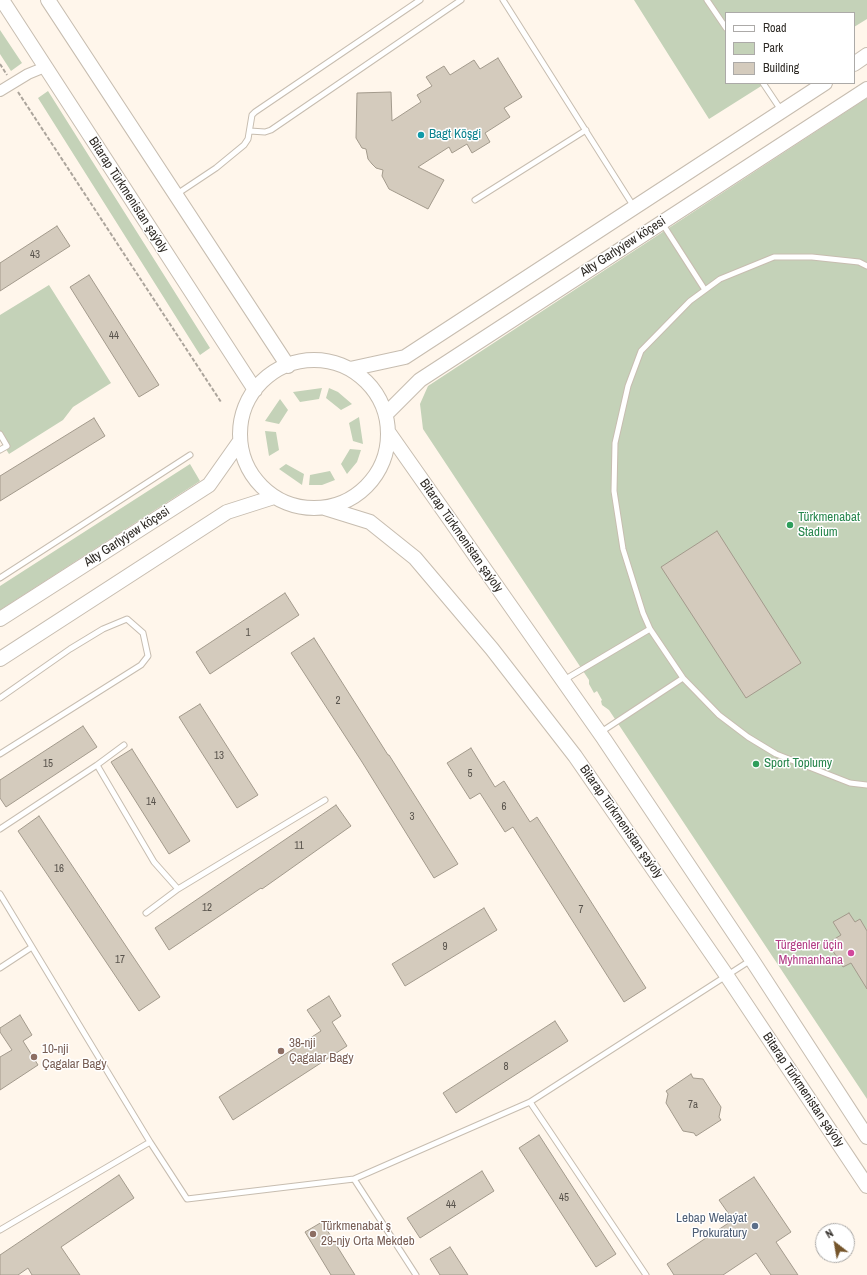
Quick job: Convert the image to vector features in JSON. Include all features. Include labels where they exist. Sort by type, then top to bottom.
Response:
[{"type":"main road","name":"Bitarap Türkmenistan şaýoly","points":[[2,0],[255,390]]},
{"type":"main road","points":[[48,0],[288,366]]},
{"type":"main road","points":[[855,63],[867,55]]},
{"type":"main road","name":"Alty Garlyýew köçesi","points":[[350,369],[405,357],[823,84]]},
{"type":"main road","name":"Alty Garlyýew köçesi","points":[[386,414],[420,380],[867,89]]},
{"type":"main road","points":[[304,361],[328,361],[350,369],[366,380],[378,396],[386,414],[389,433],[386,454],[377,474],[364,490],[345,502],[325,508],[307,509],[290,505],[274,497],[257,482],[245,463],[240,441],[240,423],[245,406],[259,385],[279,369],[288,366],[304,361]]},
{"type":"main road","name":"Bitarap Türkmenistan şaýoly","points":[[389,433],[600,733],[752,960],[867,1137]]},
{"type":"main road","name":"Alty Garlyýew köçesi","points":[[0,619],[208,485],[240,441]]},
{"type":"main road","points":[[0,658],[227,512],[274,497]]},
{"type":"main road","name":"Bitarap Türkmenistan şaýoly","points":[[325,508],[370,522],[415,558],[492,649],[576,756],[727,976],[867,1186]]},
{"type":"street","points":[[0,91],[28,74],[45,67]]},
{"type":"lane","points":[[176,194],[216,168],[244,145],[248,139],[252,115],[255,112],[420,0]]},
{"type":"lane","points":[[250,130],[265,132],[271,130],[461,0]]},
{"type":"lane","points":[[503,0],[634,207]]},
{"type":"lane","points":[[707,0],[725,27]]},
{"type":"lane","points":[[764,84],[782,111]]},
{"type":"lane","points":[[475,200],[586,130]]},
{"type":"lane","points":[[661,222],[705,290]]},
{"type":"lane","points":[[867,266],[859,262],[812,257],[774,257],[720,280],[690,301],[641,351],[628,386],[615,443],[614,491],[622,549],[643,613],[650,629],[683,678],[719,714],[748,737],[776,754],[850,783],[867,785]]},
{"type":"lane","points":[[0,434],[7,446],[0,450]]},
{"type":"lane","points":[[0,578],[190,455]]},
{"type":"lane","points":[[0,698],[103,628],[126,619],[143,633],[148,656],[141,665],[0,754]]},
{"type":"lane","points":[[563,681],[650,629]]},
{"type":"lane","points":[[600,733],[683,678]]},
{"type":"lane","points":[[0,829],[97,765],[124,745]]},
{"type":"lane","points":[[97,765],[154,862],[178,889]]},
{"type":"lane","points":[[146,913],[178,889],[325,800]]},
{"type":"lane","points":[[0,894],[150,1142],[187,1199],[354,1179],[530,1102],[752,960]]},
{"type":"lane","points":[[0,968],[32,947]]},
{"type":"lane","points":[[530,1102],[646,1275]]},
{"type":"lane","points":[[0,1230],[150,1142]]},
{"type":"lane","points":[[354,1179],[416,1275]]},
{"type":"path","points":[[0,64],[221,402]]},
{"type":"green space","points":[[634,0],[867,0],[867,19],[855,26],[855,12],[725,12],[725,84],[764,84],[709,119]]},
{"type":"green space","points":[[0,30],[22,63],[11,71],[0,54]]},
{"type":"green space","points":[[48,91],[210,348],[200,355],[38,98]]},
{"type":"green space","name":"Sport Toplumy","points":[[867,98],[867,1099],[609,710],[602,705],[602,700],[597,691],[594,693],[589,684],[589,680],[423,429],[420,404],[428,386]]},
{"type":"green space","points":[[49,285],[111,383],[73,407],[63,420],[9,454],[0,440],[0,315]]},
{"type":"green space","points":[[322,388],[319,399],[300,402],[293,392]]},
{"type":"green space","points":[[329,388],[338,392],[352,404],[341,410],[326,398]]},
{"type":"green space","points":[[280,399],[288,410],[279,424],[265,421]]},
{"type":"green space","points":[[359,417],[363,444],[353,441],[349,423]]},
{"type":"green space","points":[[265,431],[276,432],[279,450],[269,456]]},
{"type":"green space","points":[[350,449],[361,450],[357,462],[347,474],[341,464]]},
{"type":"green space","points":[[190,464],[200,481],[0,610],[0,586]]},
{"type":"green space","points":[[286,464],[304,474],[302,485],[279,469]]},
{"type":"green space","points":[[330,471],[335,480],[322,485],[309,485],[310,475]]},
{"type":"building","name":"Bagt Köşgi","points":[[498,58],[522,97],[504,108],[510,117],[485,133],[490,142],[472,153],[467,144],[452,153],[449,147],[418,167],[444,180],[428,209],[389,189],[382,176],[383,170],[376,168],[372,164],[368,159],[366,149],[362,148],[356,138],[357,93],[391,92],[392,121],[421,102],[417,95],[432,86],[426,77],[444,66],[450,75],[474,60],[480,69]]},
{"type":"building","points":[[57,226],[70,246],[0,291],[0,263]]},
{"type":"building","points":[[89,275],[159,385],[139,397],[70,287]]},
{"type":"building","points":[[94,418],[105,436],[0,501],[0,476]]},
{"type":"building","points":[[717,531],[801,663],[746,698],[661,567]]},
{"type":"building","points":[[285,593],[299,615],[210,674],[196,652]]},
{"type":"building","points":[[314,638],[458,864],[434,878],[362,762],[291,653]]},
{"type":"building","points":[[200,704],[258,795],[237,808],[179,717]]},
{"type":"building","points":[[83,726],[97,747],[6,807],[0,798],[0,780]]},
{"type":"building","points":[[471,748],[495,787],[504,781],[530,822],[537,817],[646,988],[624,1002],[513,827],[505,832],[480,793],[470,799],[447,763]]},
{"type":"building","points":[[132,749],[190,841],[169,854],[111,762]]},
{"type":"building","points":[[336,805],[351,826],[262,889],[261,888],[169,950],[155,928]]},
{"type":"building","points":[[39,816],[160,997],[139,1011],[18,831]]},
{"type":"building","points":[[484,908],[497,930],[405,986],[392,964]]},
{"type":"building","name":"Türgenler üçin Myhmanhana","points":[[849,913],[855,922],[860,919],[867,931],[867,989],[851,963],[843,967],[828,943],[841,935],[833,922]]},
{"type":"building","points":[[329,996],[341,1016],[332,1022],[347,1046],[233,1120],[219,1097],[321,1031],[307,1010]]},
{"type":"building","points":[[20,1015],[32,1035],[23,1041],[38,1065],[0,1090],[0,1057],[12,1050],[0,1032],[0,1028]]},
{"type":"building","points":[[555,1021],[568,1041],[456,1113],[443,1093]]},
{"type":"building","points":[[691,1074],[693,1078],[703,1079],[721,1107],[719,1117],[721,1120],[696,1136],[694,1133],[683,1131],[666,1103],[668,1094],[666,1091]]},
{"type":"building","points":[[539,1135],[616,1254],[596,1267],[519,1148]]},
{"type":"building","points":[[482,1171],[494,1191],[420,1238],[407,1218]]},
{"type":"building","points":[[119,1175],[134,1198],[61,1247],[80,1275],[32,1275],[28,1268],[18,1275],[0,1275],[0,1255]]},
{"type":"building","name":"Lebap Welaýat Prokuratury","points":[[754,1177],[791,1232],[776,1242],[798,1275],[771,1275],[756,1253],[723,1275],[674,1275],[667,1264],[733,1220],[719,1200]]},
{"type":"building","points":[[322,1222],[355,1275],[331,1275],[305,1232]]},
{"type":"building","points":[[450,1247],[468,1275],[440,1275],[430,1259]]},
{"type":"place","name":"Bagt Köşgi","points":[[421,135]]},
{"type":"place","name":"Türkmenabat Stadium","points":[[790,525]]},
{"type":"place","name":"Sport Toplumy","points":[[756,764]]},
{"type":"place","name":"Türgenler üçin Myhmanhana","points":[[851,953]]},
{"type":"place","name":"38-nji Çagalar Bagy","points":[[281,1051]]},
{"type":"place","name":"10-nji Çagalar Bagy","points":[[34,1057]]},
{"type":"place","name":"Lebap Welaýat Prokuratury","points":[[755,1226]]},
{"type":"place","name":"Türkmenabat ş 29-njy Orta Mekdeb","points":[[313,1234]]}]
